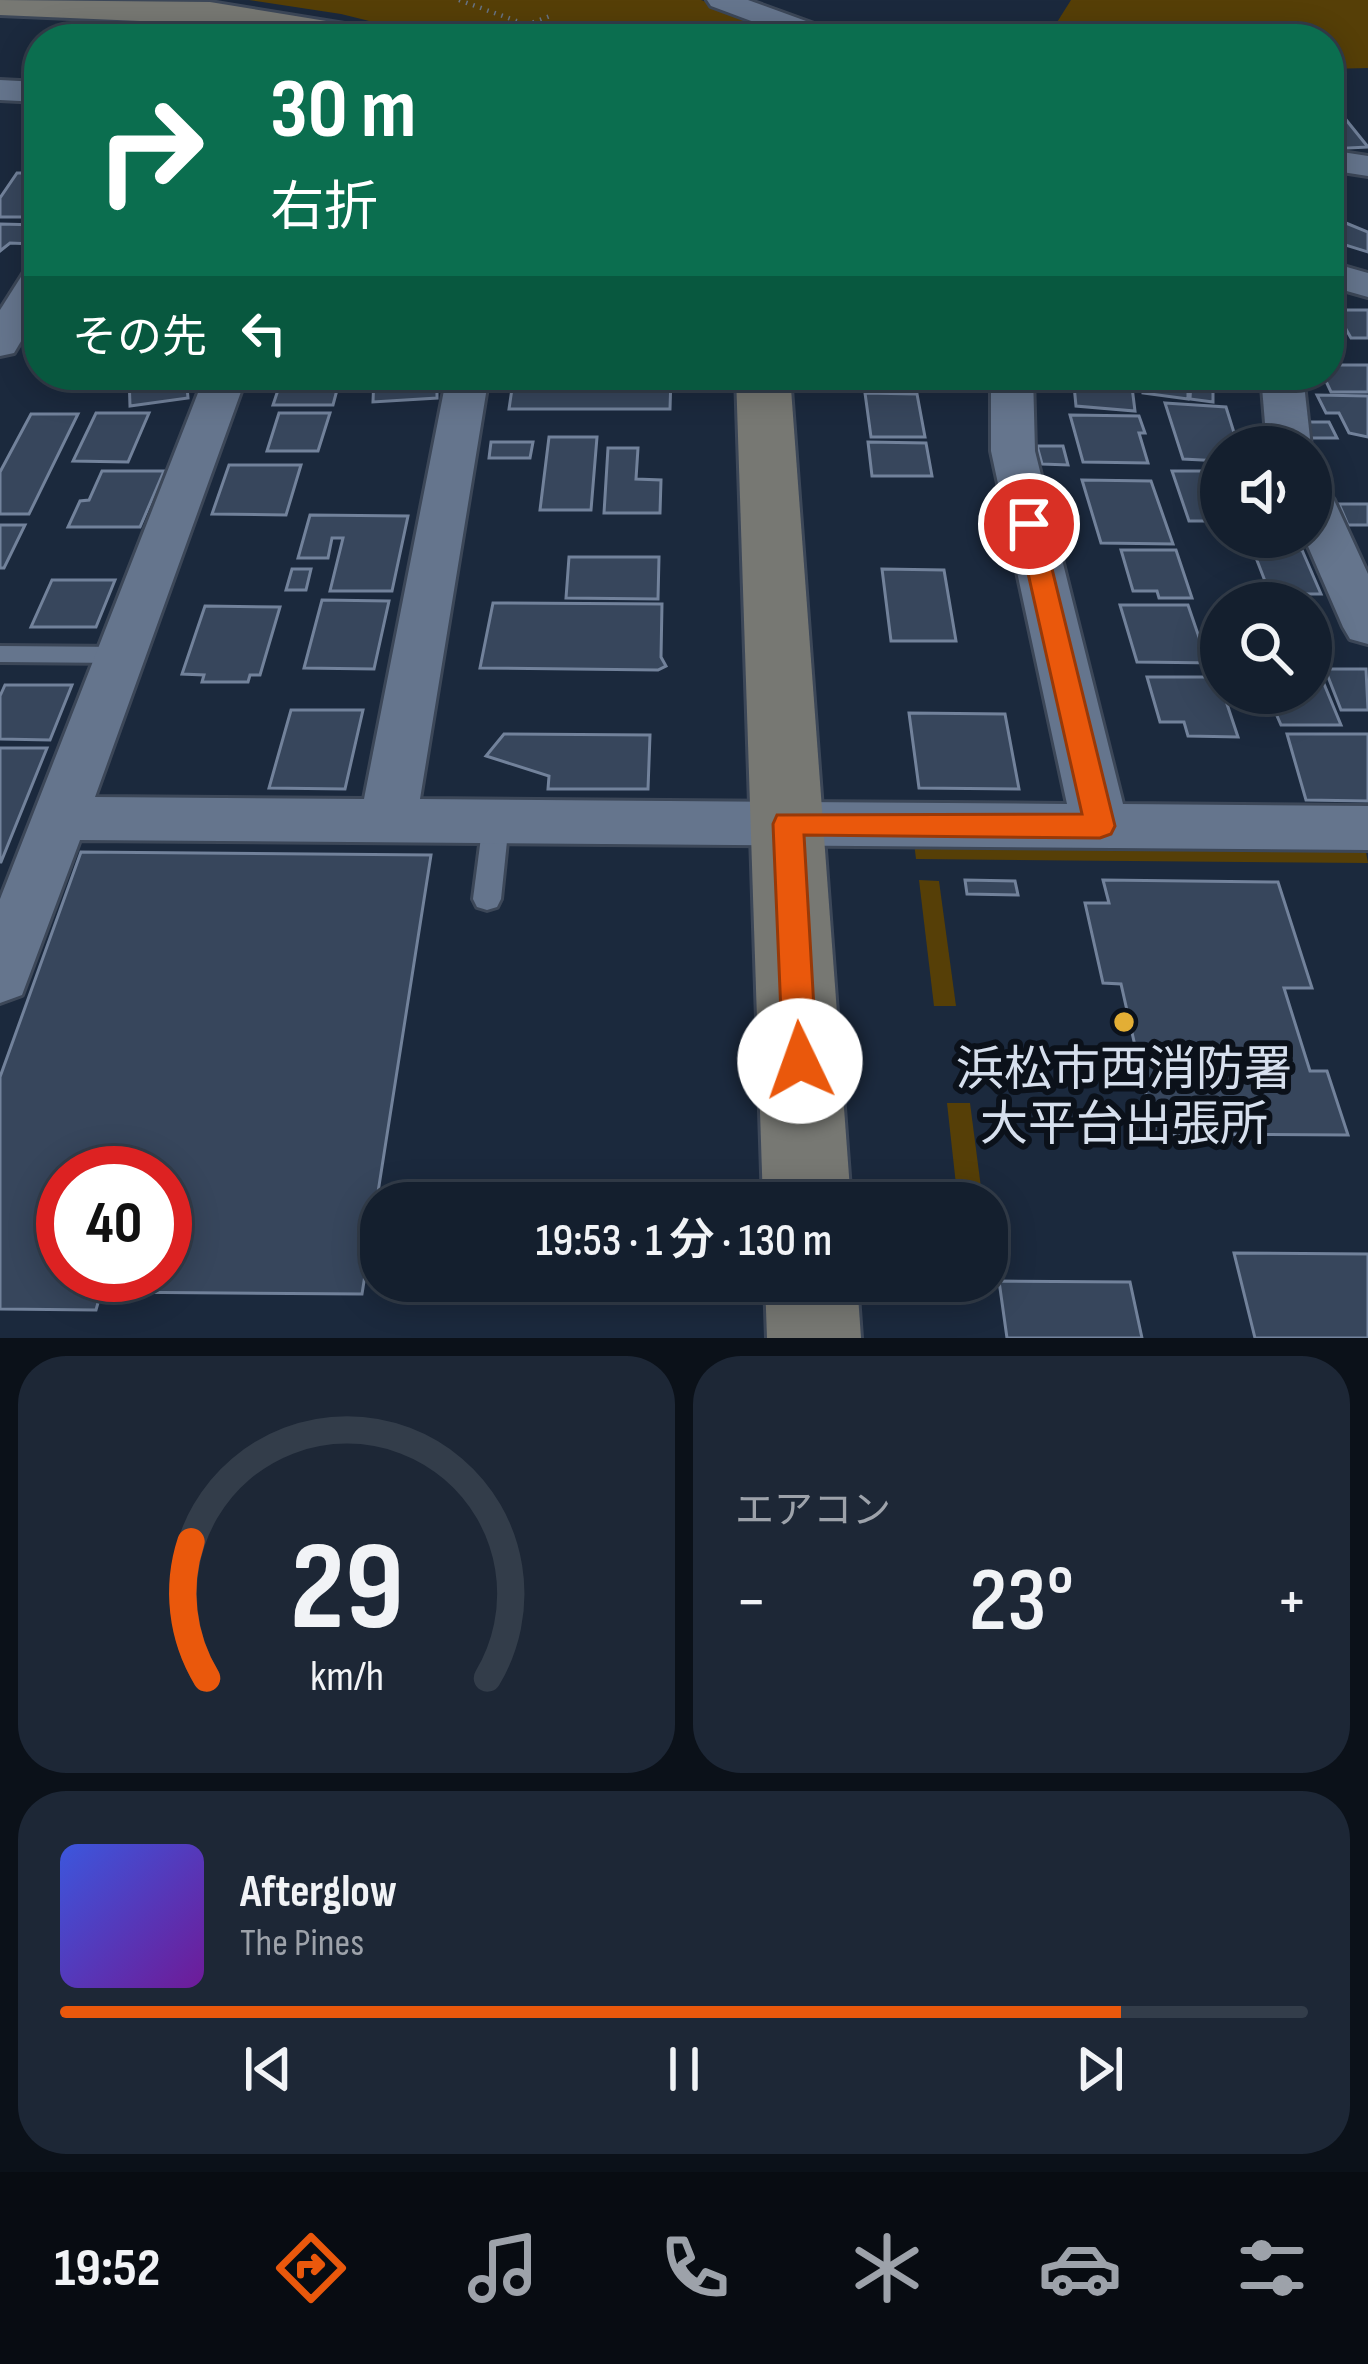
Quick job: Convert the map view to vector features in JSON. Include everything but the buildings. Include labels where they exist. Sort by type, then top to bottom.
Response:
[{"type":"street","points":[[723,0],[788,24]]},
{"type":"street","points":[[0,4],[210,13],[275,24]]},
{"type":"street","points":[[0,344],[24,303]]},
{"type":"street","points":[[0,976],[220,390]]},
{"type":"street","points":[[388,821],[465,390]]},
{"type":"street","points":[[764,390],[806,1182]]},
{"type":"street","points":[[1012,390],[1013,452],[1100,826]]},
{"type":"street","points":[[1282,390],[1285,426]]},
{"type":"street","points":[[1332,546],[1368,626]]},
{"type":"street","points":[[60,818],[1368,828]]},
{"type":"street","points":[[812,1302],[814,1338]]},
{"type":"lane","points":[[0,654],[123,655]]},
{"type":"lane","points":[[487,899],[496,822]]},
{"type":"path","points":[[459,0],[519,24]]},
{"type":"path","points":[[529,24],[553,15]]},
{"type":"shaded area","points":[[249,0],[701,0],[765,24],[381,24]]},
{"type":"shaded area","points":[[1071,0],[1368,0],[1368,68],[1344,69],[1344,24],[1056,24]]},
{"type":"shaded area","points":[[914,843],[1365,847],[1368,863],[916,859]]},
{"type":"shaded area","points":[[919,880],[939,881],[956,1006],[934,1006]]},
{"type":"shaded area","points":[[947,1103],[970,1103],[980,1182],[956,1182]]},
{"type":"place","name":"浜松市西消防署 大平台出張所","points":[[1124,1022]]},
{"type":"route","points":[[800,1061],[788,824],[1100,826],[1029,524]]}]
